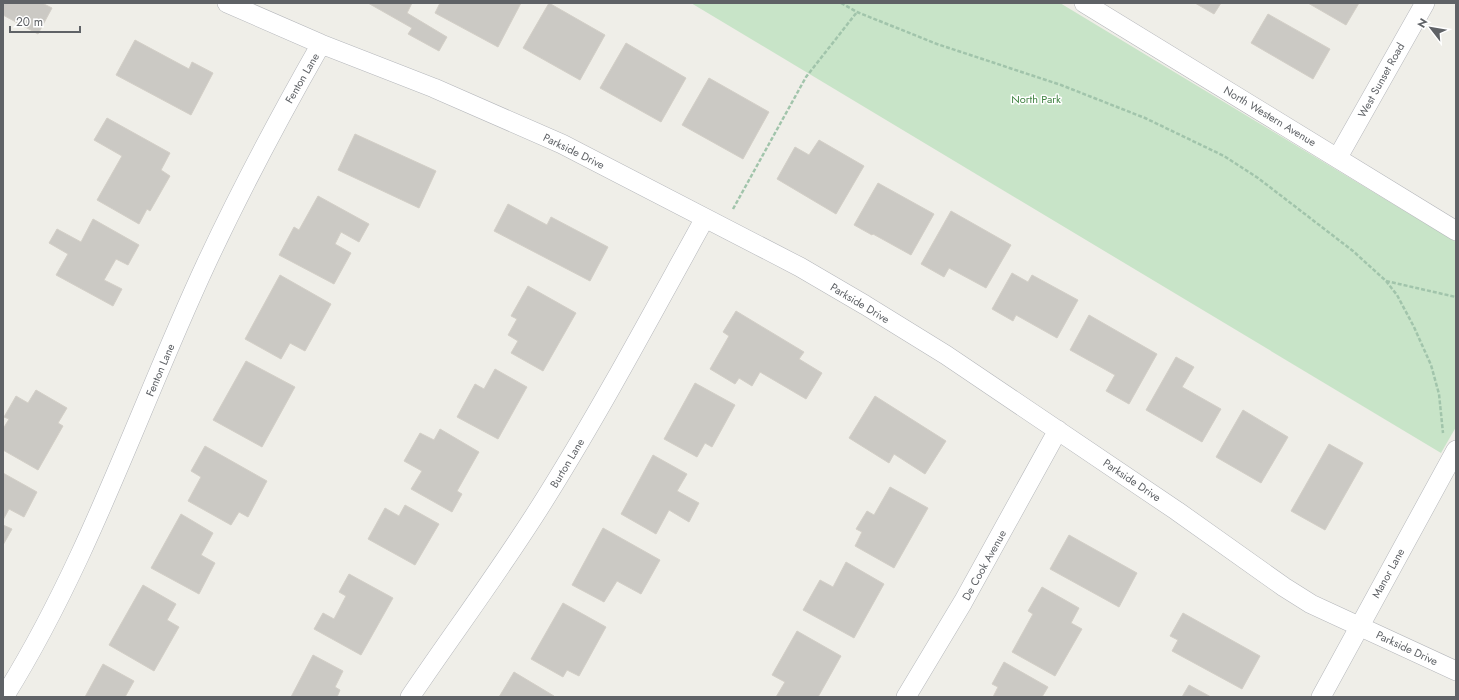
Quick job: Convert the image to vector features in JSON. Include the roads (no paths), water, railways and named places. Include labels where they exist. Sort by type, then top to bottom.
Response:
[{"type":"street","name":"Parkside Drive","points":[[227,3],[321,44],[434,88],[562,144],[800,267],[866,305],[946,355],[1311,604],[1456,671]]},
{"type":"street","name":"North Western Avenue","points":[[1084,3],[1338,157],[1456,231]]},
{"type":"street","name":"West Sunset Road","points":[[1338,157],[1425,3]]},
{"type":"street","name":"Fenton Lane","points":[[4,697],[48,619],[79,557],[212,250],[282,112],[321,44]]},
{"type":"street","name":"Burton Lane","points":[[410,697],[508,556],[552,489],[615,382],[705,218]]},
{"type":"street","name":"De Cook Avenue","points":[[906,697],[963,602],[1058,430]]},
{"type":"street","name":"Manor Lane","points":[[1321,697],[1456,450]]},
{"type":"park label","name":"North Park","points":[[1036,99]]}]
